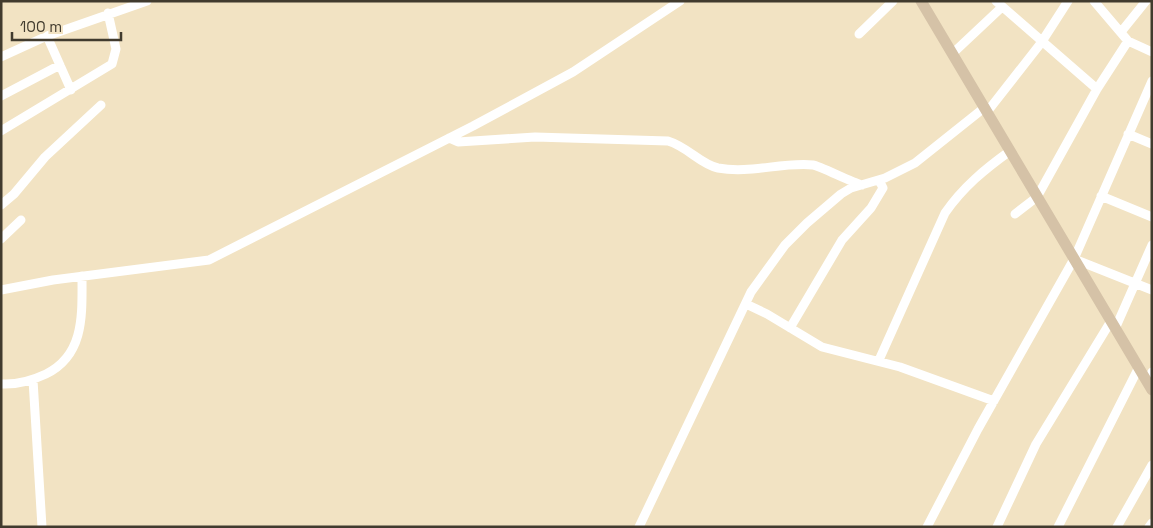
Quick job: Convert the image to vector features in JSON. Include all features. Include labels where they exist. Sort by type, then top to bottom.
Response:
[{"type":"street","points":[[1,57],[47,36],[108,13],[147,1]]},
{"type":"street","points":[[1,290],[82,276],[208,260],[449,138],[573,72],[680,1]]},
{"type":"street","points":[[859,34],[893,1]]},
{"type":"street","points":[[921,1],[1138,369],[1150,381]]},
{"type":"street","points":[[639,527],[746,304],[770,264],[785,245],[828,204],[850,188],[879,180],[915,163],[986,110],[1041,43],[1068,1]]},
{"type":"street","points":[[1094,1],[1128,41],[1152,52]]},
{"type":"street","points":[[1121,32],[1146,1]]},
{"type":"street","points":[[952,54],[999,4],[1041,43],[1097,89]]},
{"type":"street","points":[[1,131],[72,90],[112,64],[116,49],[108,13]]},
{"type":"street","points":[[47,36],[72,90]]},
{"type":"street","points":[[1015,214],[1037,197],[1097,89],[1128,41]]},
{"type":"street","points":[[1,96],[60,65]]},
{"type":"street","points":[[927,527],[994,401],[1074,258],[1152,81]]},
{"type":"street","points":[[1,205],[14,194],[46,157],[101,105]]},
{"type":"street","points":[[1128,134],[1152,144]]},
{"type":"street","points":[[449,138],[458,142],[535,137],[668,142],[680,144],[715,167],[732,170],[753,170],[776,165],[815,165],[862,186]]},
{"type":"street","points":[[879,360],[945,212],[969,184],[1010,151]]},
{"type":"street","points":[[790,328],[842,240],[880,197],[883,188],[879,180]]},
{"type":"street","points":[[1101,196],[1152,218]]},
{"type":"street","points":[[1,239],[21,220]]},
{"type":"street","points":[[998,527],[1036,444],[1113,325],[1135,284],[1152,245]]},
{"type":"street","points":[[1074,258],[1152,290]]},
{"type":"street","points":[[1,384],[33,380],[51,372],[66,360],[76,347],[81,320],[82,276]]},
{"type":"street","points":[[746,304],[767,314],[822,347],[879,360],[994,401]]},
{"type":"street","points":[[1058,527],[1138,369]]},
{"type":"street","points":[[33,380],[42,527]]},
{"type":"street","points":[[1117,527],[1152,465]]},
{"type":"street","points":[[1149,527],[1152,523]]}]
